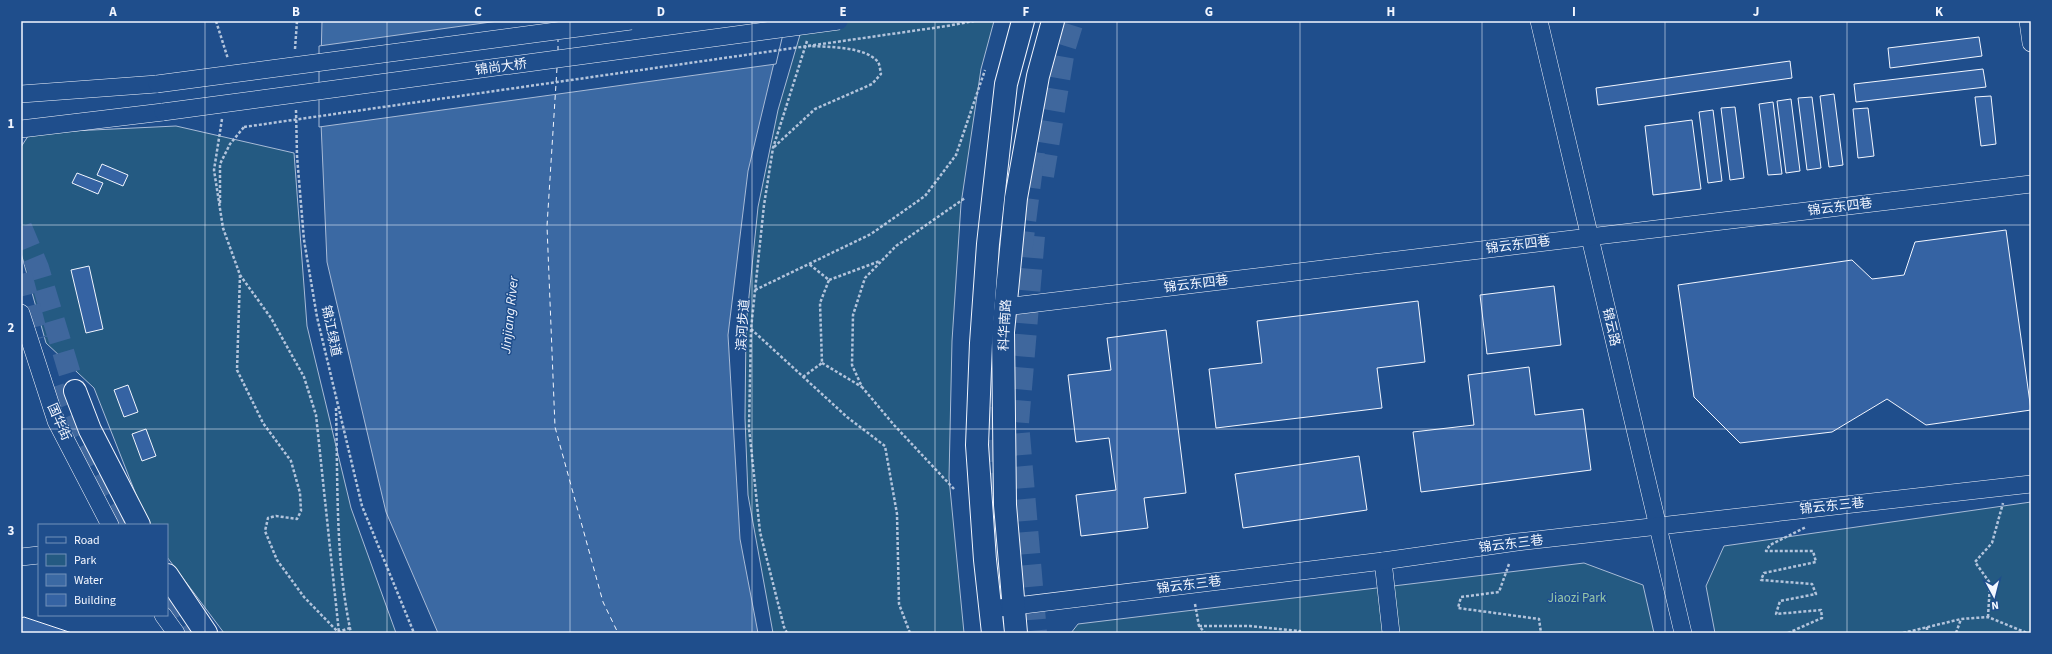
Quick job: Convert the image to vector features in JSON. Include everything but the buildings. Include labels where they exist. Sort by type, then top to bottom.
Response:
[{"type":"main road","name":"科华南路","points":[[993,633],[985,560],[977,445],[981,343],[988,244],[1006,84],[1023,21]]},
{"type":"main road","name":"科华南路","points":[[1016,633],[1005,505],[1003,332],[1016,198],[1038,76],[1053,21]]},
{"type":"main road","points":[[75,391],[90,430],[138,524]]},
{"type":"main road","points":[[168,576],[206,633]]},
{"type":"street","points":[[21,94],[156,84],[631,21]]},
{"type":"street","name":"锦尚大桥","points":[[21,129],[163,112],[839,21]]},
{"type":"street","name":"锦云路","points":[[1539,21],[1684,633]]},
{"type":"street","points":[[2028,21],[2031,43]]},
{"type":"street","name":"锦云东四巷","points":[[1005,307],[2031,184]]},
{"type":"street","name":"国华街","points":[[21,313],[56,421],[109,524]]},
{"type":"street","name":"锦云东三巷","points":[[991,609],[1384,561],[1517,542],[2031,484]]},
{"type":"street","points":[[21,557],[38,554]]},
{"type":"street","points":[[1384,561],[1391,633]]},
{"type":"street","points":[[164,616],[176,633]]},
{"type":"path","points":[[295,56],[297,21]]},
{"type":"path","points":[[338,632],[316,415],[304,377],[271,318],[240,275],[223,228],[220,211],[220,164],[230,144],[244,127],[974,21]]},
{"type":"path","name":"滨河步道","points":[[787,633],[784,627],[760,532],[749,428],[751,329],[764,206],[773,148],[809,35]]},
{"type":"path","points":[[773,148],[815,109],[872,84],[881,74],[879,64],[876,61],[855,50],[808,46]]},
{"type":"path","points":[[755,290],[870,234],[925,196],[956,155],[985,70]]},
{"type":"path","name":"锦江绿道","points":[[296,102],[297,156],[304,240],[317,317],[362,506],[414,633]]},
{"type":"path","points":[[954,489],[894,425],[862,387],[852,365],[853,314],[865,278],[882,260],[896,246],[965,198]]},
{"type":"path","points":[[822,363],[820,303],[829,280],[882,260]]},
{"type":"path","points":[[809,264],[829,280]]},
{"type":"path","points":[[240,275],[237,370],[263,423],[291,461],[300,493],[301,511],[297,520],[276,516],[268,518],[265,531],[276,560],[304,597],[338,632]]},
{"type":"path","points":[[751,329],[847,417],[885,446],[897,514],[899,604],[910,633]]},
{"type":"path","points":[[822,363],[862,387]]},
{"type":"path","points":[[804,377],[822,363]]},
{"type":"path","points":[[336,401],[341,563],[345,608],[351,633]]},
{"type":"path","points":[[1988,617],[1990,583],[1975,562],[1992,543],[2008,487]]},
{"type":"path","points":[[1788,633],[1822,618],[1821,610],[1776,614],[1780,601],[1816,594],[1812,584],[1762,580],[1764,572],[1816,562],[1814,551],[1766,551],[1770,545],[1806,527]]},
{"type":"path","points":[[1509,564],[1499,592],[1462,597],[1458,608],[1540,619],[1541,633]]},
{"type":"path","points":[[1195,604],[1199,626],[1205,633]]},
{"type":"path","points":[[1903,633],[1961,620],[1988,617],[2028,633]]},
{"type":"path","points":[[1956,633],[1961,620]]},
{"type":"path","points":[[1199,626],[1250,626],[1300,631],[1297,633]]},
{"type":"path","points":[[1927,627],[1927,633]]},
{"type":"path","points":[[338,632],[350,628]]},
{"type":"green space","points":[[804,21],[994,21],[981,69],[961,204],[952,341],[949,478],[964,633],[773,633],[748,495],[745,418],[746,326],[758,207],[778,110]]},
{"type":"green space","points":[[176,126],[294,153],[307,326],[351,508],[396,633],[224,633],[168,558],[168,524],[148,524],[94,388],[46,343],[21,253],[21,147],[30,133]]},
{"type":"green space","points":[[2031,502],[2031,633],[1715,633],[1706,586],[1724,546]]},
{"type":"green space","name":"Jiaozi Park","points":[[1584,563],[1643,585],[1654,633],[1071,633],[1078,624]]},
{"type":"water","name":"Jinjiang River","points":[[322,21],[784,21],[748,171],[728,335],[740,539],[758,633],[438,633],[386,512],[327,262],[320,100]]},
{"type":"pier","points":[[498,21],[786,21],[776,64],[319,127],[319,46]]},
{"type":"ferry route","points":[[558,40],[558,51]]},
{"type":"ferry route","points":[[557,68],[547,226],[555,427],[603,602],[618,633]]},
{"type":"tunnel","points":[[1043,176],[1064,50],[1073,21]]},
{"type":"tunnel","points":[[1021,253],[1034,152]]},
{"type":"tunnel","points":[[21,227],[38,268],[75,391]]},
{"type":"tunnel","points":[[1034,236],[1018,423],[1036,633]]},
{"type":"tunnel","points":[[21,274],[38,339]]},
{"type":"tunnel","points":[[53,387],[75,441],[122,524]]},
{"type":"tunnel","points":[[987,407],[991,494]]},
{"type":"tunnel","points":[[168,600],[188,633]]}]
